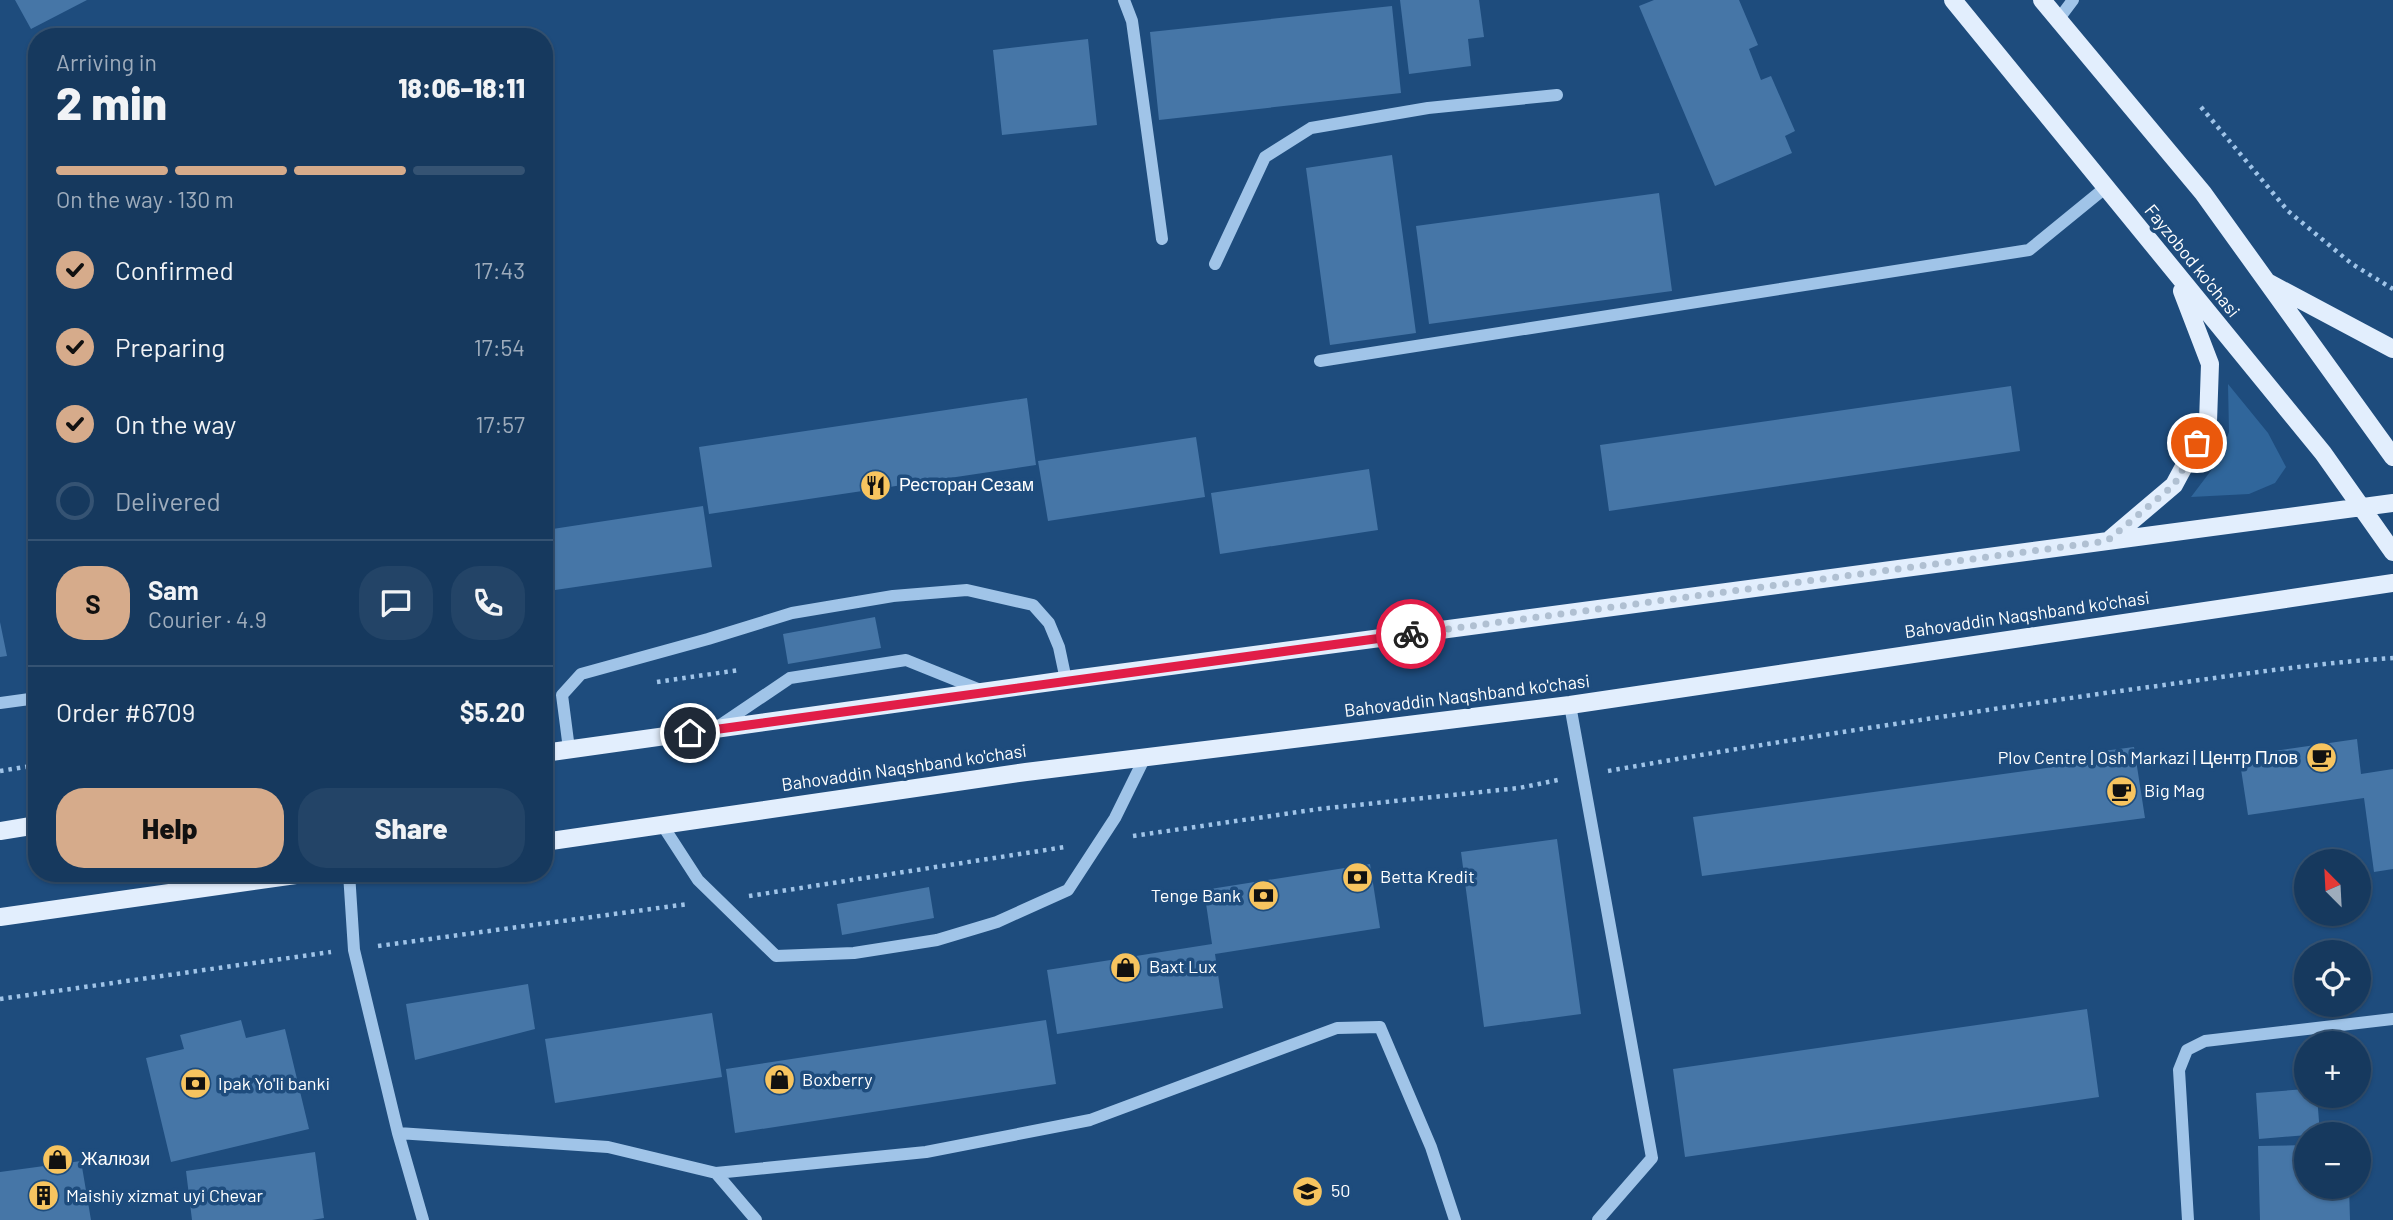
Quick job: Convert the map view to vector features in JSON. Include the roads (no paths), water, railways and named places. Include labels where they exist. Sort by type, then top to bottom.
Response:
[{"type":"main road","name":"Fayzobod ko'chasi","points":[[1953,0],[2323,453],[2393,552]]},
{"type":"main road","points":[[2042,0],[2203,193],[2393,457]]},
{"type":"main road","points":[[2107,541],[2174,485],[2208,422],[2210,364],[2176,275]]},
{"type":"main road","points":[[2266,281],[2393,349]]},
{"type":"main road","points":[[553,752],[984,691],[2393,503]]},
{"type":"main road","name":"Bahovaddin Naqshband ko'chasi","points":[[553,841],[1026,772],[1570,705],[2393,583]]},
{"type":"main road","points":[[0,831],[28,826]]},
{"type":"main road","points":[[0,917],[247,882]]},
{"type":"street","points":[[1124,0],[1132,21],[1163,239]]},
{"type":"street","points":[[2058,20],[2073,0]]},
{"type":"street","points":[[1215,264],[1265,157],[1311,128],[1428,108],[1558,95]]},
{"type":"street","points":[[1320,361],[2029,250],[2105,188]]},
{"type":"street","points":[[569,749],[562,695],[581,674],[792,613],[893,596],[967,590],[1033,605],[1049,623],[1059,647],[1066,680]]},
{"type":"street","points":[[714,729],[790,678],[906,660],[984,691]]},
{"type":"street","points":[[0,703],[28,699]]},
{"type":"street","points":[[1570,705],[1652,1158],[1598,1220]]},
{"type":"street","points":[[663,826],[698,880],[776,956],[853,953],[937,940],[997,922],[1068,890],[1115,818],[1145,757]]},
{"type":"street","points":[[350,882],[354,950],[398,1133],[423,1220]]},
{"type":"street","points":[[2188,1220],[2179,1070],[2187,1050],[2205,1041],[2393,1019]]},
{"type":"street","points":[[398,1133],[608,1147],[716,1173],[926,1152],[1090,1120],[1337,1028],[1380,1027],[1431,1147],[1455,1220]]},
{"type":"street","points":[[716,1173],[756,1220]]},
{"type":"place","name":"Ресторан Сезам","points":[[876,485]]},
{"type":"place","name":"Plov Centre | Osh Markazi | Центр Плов","points":[[2321,758]]},
{"type":"place","name":"Big Mag","points":[[2121,791]]},
{"type":"place","name":"Betta Kredit","points":[[1357,877]]},
{"type":"place","name":"Tenge Bank","points":[[1264,896]]},
{"type":"place","name":"Baxt Lux","points":[[1126,967]]},
{"type":"place","name":"Boxberry","points":[[779,1080]]},
{"type":"place","name":"Ipak Yo'li banki","points":[[195,1084]]},
{"type":"place","name":"Жалюзи","points":[[58,1159]]},
{"type":"place","name":"50","points":[[1308,1191]]},
{"type":"place","name":"Maishiy xizmat uyi Chevar","points":[[43,1196]]}]
